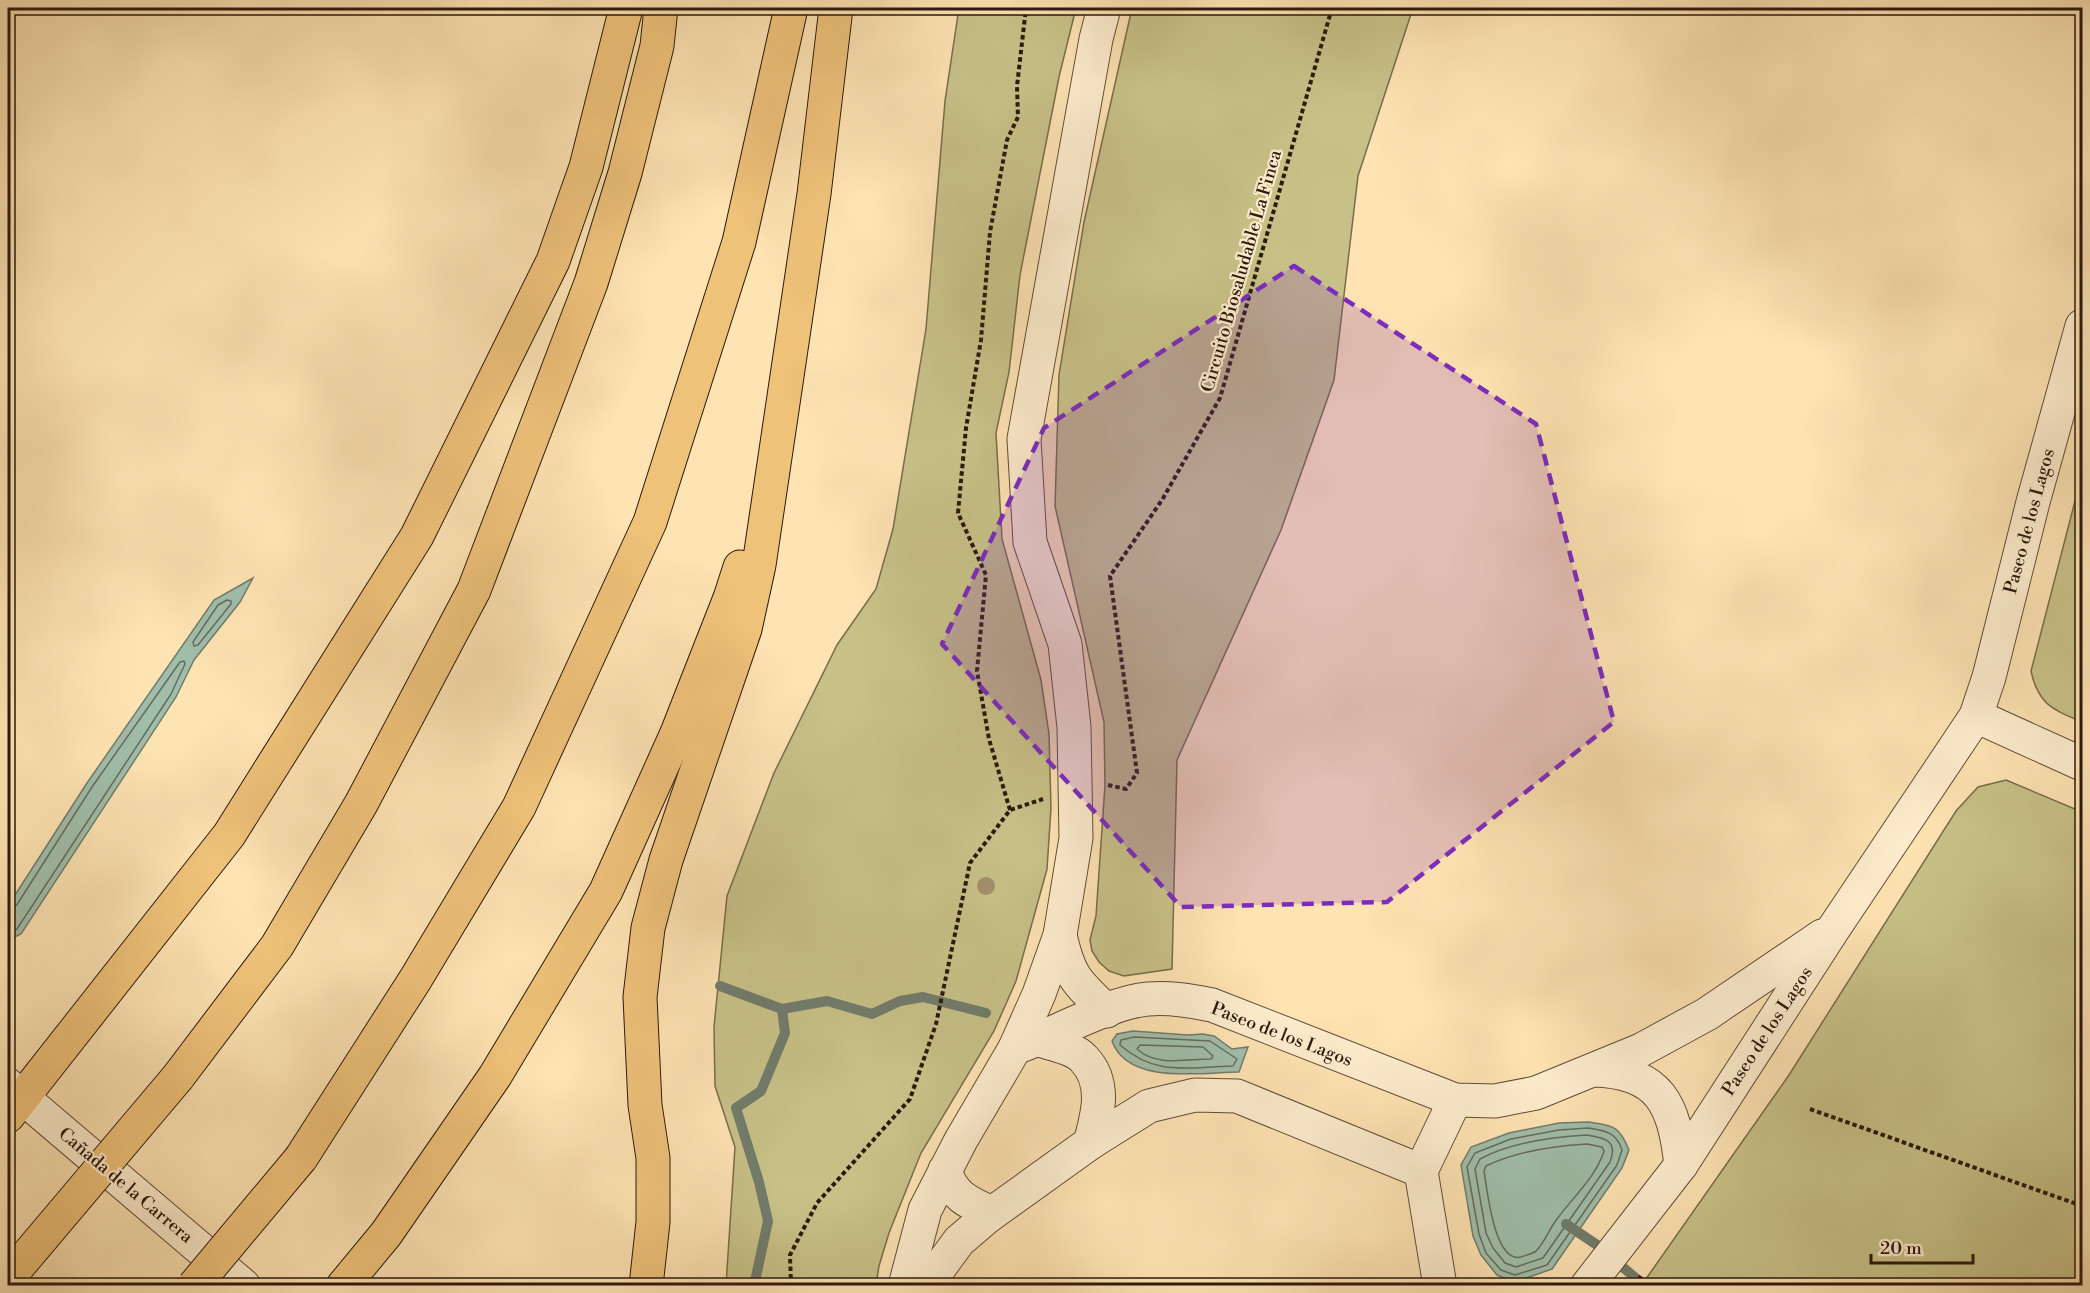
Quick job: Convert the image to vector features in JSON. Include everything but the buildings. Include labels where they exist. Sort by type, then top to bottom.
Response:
[{"type":"highway","points":[[13,1100],[229,835],[417,536],[553,261],[586,167],[626,8]]},
{"type":"highway","points":[[11,1274],[178,1077],[277,946],[361,804],[474,590],[591,283],[625,173],[657,46],[662,8]]},
{"type":"highway","points":[[194,1286],[301,1158],[415,980],[519,807],[650,522],[739,242],[791,8]]},
{"type":"highway","points":[[646,1286],[653,1222],[653,1158],[645,1105],[640,997],[648,928],[666,860],[746,629],[759,565],[814,194],[836,8]]},
{"type":"highway","points":[[344,1286],[386,1234],[495,1076],[606,891],[677,733],[730,598],[774,453]]},
{"type":"street","points":[[905,1286],[925,1210],[945,1170],[1027,1044],[1039,994],[1060,935],[1076,838],[1074,727],[1065,644],[1030,542],[1024,439],[1085,97],[1104,8]]},
{"type":"street","name":"Paseo de los Lagos","points":[[1587,1286],[1681,1165],[1834,928],[1976,716],[1989,677],[2033,502],[2082,326]]},
{"type":"street","points":[[1976,716],[2082,764]]},
{"type":"street","name":"Paseo de los Lagos","points":[[1027,1044],[1107,1011],[1146,999],[1180,999],[1212,1005],[1455,1100],[1495,1101],[1536,1093],[1641,1050],[1707,1014],[1834,928]]},
{"type":"street","points":[[1060,935],[1067,967],[1083,989],[1107,1011]]},
{"type":"street","points":[[1027,1044],[1082,1056],[1092,1071],[1100,1090],[1098,1113],[1090,1143]]},
{"type":"street","name":"Paseo de los Lagos","points":[[1594,1070],[1617,1071],[1652,1087],[1666,1104],[1677,1129],[1681,1165]]},
{"type":"street","points":[[926,1286],[959,1241],[992,1213],[1090,1143],[1149,1107],[1171,1099],[1217,1094],[1237,1096],[1421,1171]]},
{"type":"street","name":"Cañada de la Carrera","points":[[13,1100],[244,1286]]},
{"type":"street","points":[[1440,1286],[1421,1171],[1455,1100]]},
{"type":"street","points":[[945,1170],[950,1187],[965,1202],[992,1213]]},
{"type":"street","points":[[1436,1252],[1453,1286]]},
{"type":"path","points":[[791,1286],[790,1255],[817,1203],[910,1099],[936,1024],[970,863],[1010,810],[989,739],[977,671],[986,575],[958,513],[966,429],[981,340],[990,232],[1007,140],[1018,117],[1017,86],[1026,8]]},
{"type":"path","name":"Circuito Biosaludable La Finca","points":[[1010,810],[1076,788],[1106,785],[1126,789],[1137,773],[1110,576],[1162,500],[1220,398],[1332,8]]},
{"type":"path","points":[[1810,1109],[2082,1206]]},
{"type":"highlighted area","points":[[1294,266],[1536,424],[1614,722],[1387,902],[1181,907],[942,644],[1044,428]]},
{"type":"shaded area","points":[[959,8],[1076,8],[1059,77],[1020,275],[1009,372],[996,433],[1002,539],[1041,680],[1049,734],[1051,808],[1047,869],[1016,981],[994,1031],[921,1153],[889,1233],[876,1285],[726,1285],[735,1147],[715,1086],[714,1027],[727,896],[774,773],[837,645],[876,589],[893,529],[926,329],[945,101]]},
{"type":"shaded area","points":[[1132,8],[1413,8],[1358,176],[1334,380],[1281,530],[1177,760],[1172,969],[1124,976],[1109,971],[1099,962],[1092,951],[1090,940],[1096,916],[1105,785],[1104,722],[1055,506],[1059,375],[1084,222]]},
{"type":"shaded area","points":[[2082,474],[2082,722],[2055,710],[2043,699],[2038,692],[2031,671]]},
{"type":"shaded area","points":[[2006,780],[2082,812],[2082,1285],[1641,1286],[1789,1075],[1956,811],[1978,787]]},
{"type":"water","points":[[253,578],[240,602],[194,660],[176,697],[21,934],[8,940],[8,906],[87,783],[214,600]]},
{"type":"water","points":[[1133,1031],[1203,1034],[1214,1036],[1232,1049],[1248,1047],[1239,1072],[1187,1074],[1150,1071],[1134,1065],[1121,1055],[1112,1041],[1117,1034]]},
{"type":"water","points":[[1588,1122],[1614,1128],[1622,1136],[1629,1150],[1622,1168],[1552,1269],[1515,1282],[1497,1275],[1481,1255],[1473,1236],[1461,1165],[1471,1147],[1509,1133],[1559,1123]]},
{"type":"waterway","points":[[720,986],[782,1009]]},
{"type":"waterway","points":[[754,1286],[768,1221],[759,1182],[736,1108],[761,1091],[785,1033],[782,1009],[827,1001],[872,1014],[900,1001],[923,997],[986,1013]]},
{"type":"waterway","points":[[1566,1224],[1600,1247]]},
{"type":"waterway","points":[[1619,1264],[1645,1286]]}]
